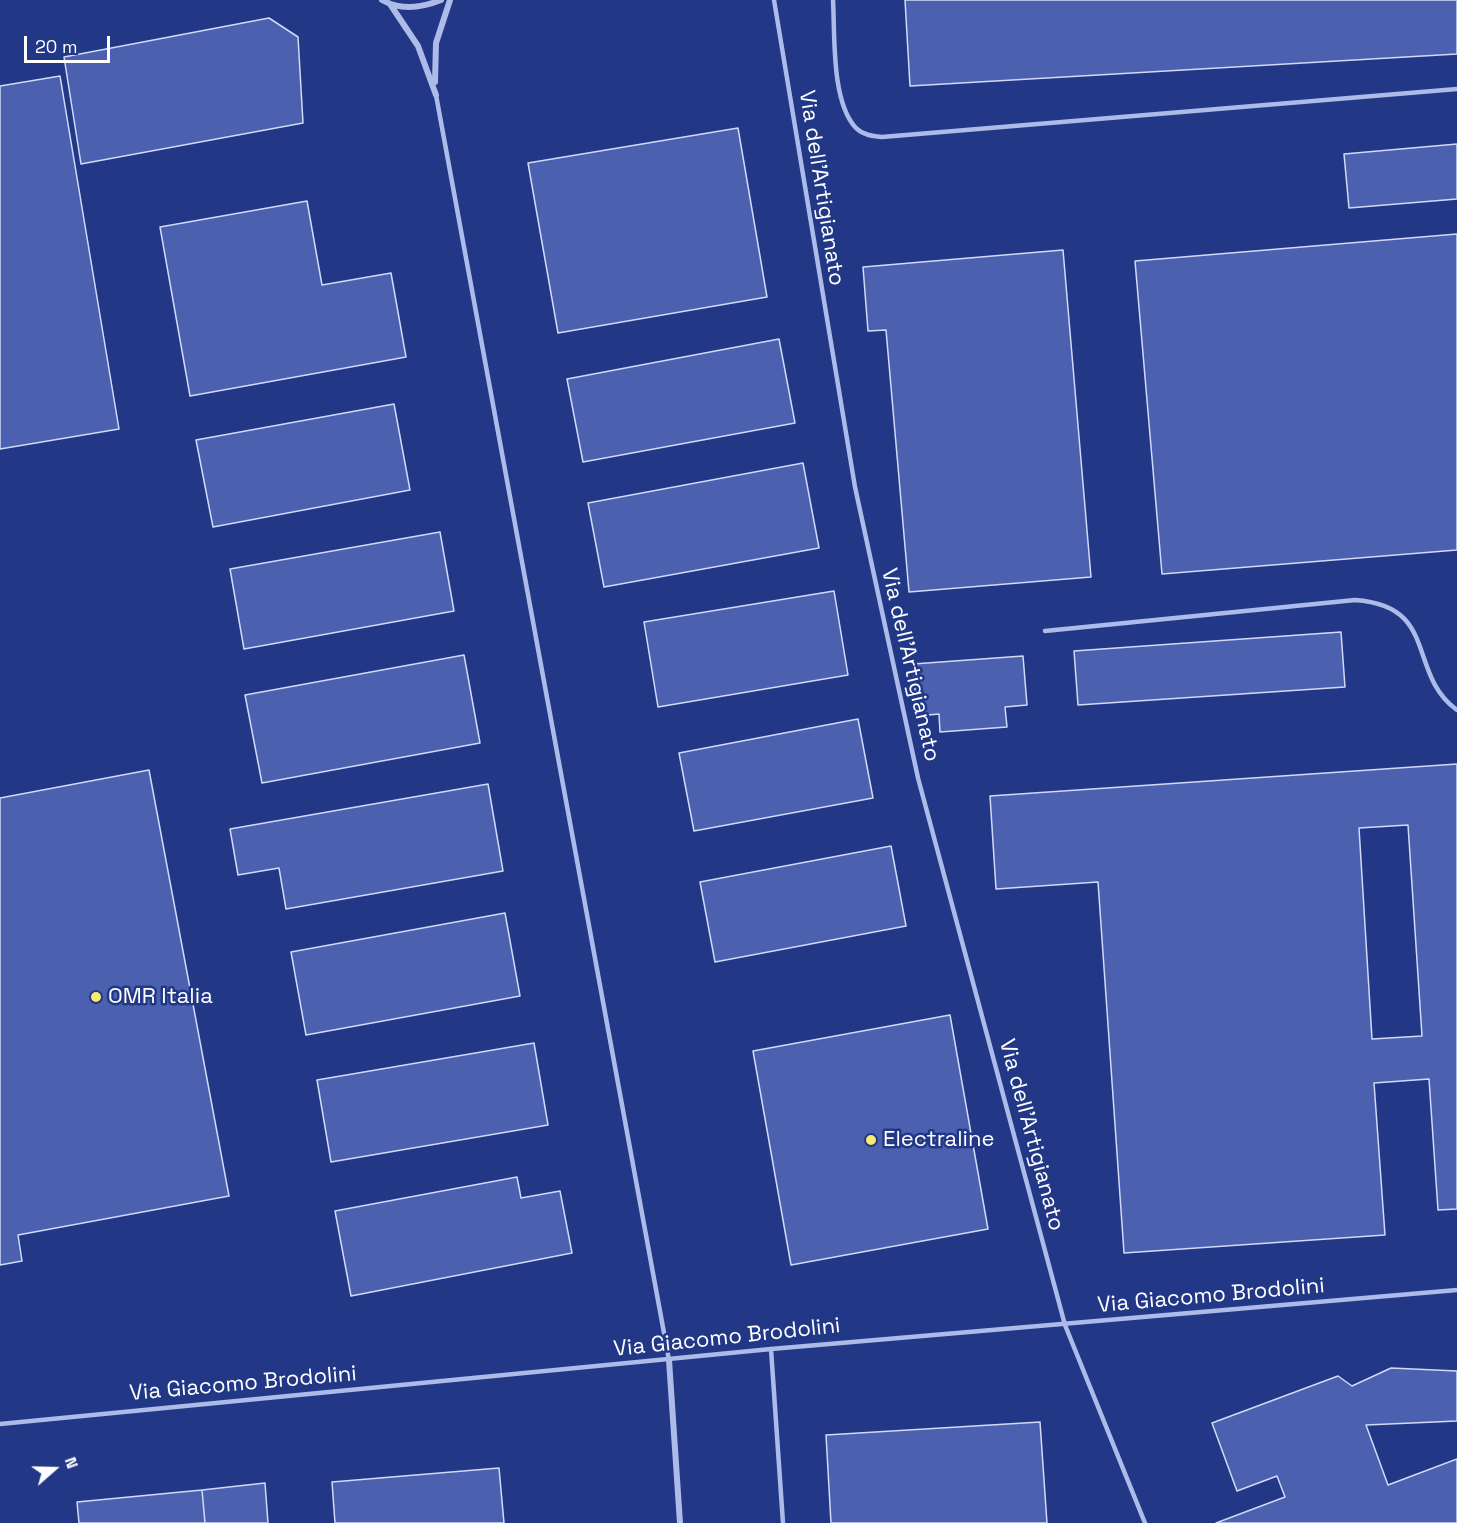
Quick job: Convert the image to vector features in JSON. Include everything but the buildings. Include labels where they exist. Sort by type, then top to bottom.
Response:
[{"type":"street","points":[[382,0],[390,4],[415,7],[441,0]]},
{"type":"street","points":[[436,94],[436,43],[450,0]]},
{"type":"street","points":[[390,4],[418,46],[436,94]]},
{"type":"street","points":[[669,1360],[680,1523]]},
{"type":"lane","name":"Via dell'Artigianato","points":[[774,0],[840,406],[874,584],[936,846],[1065,1325],[1145,1523]]},
{"type":"lane","points":[[833,0],[841,96],[856,128],[868,135],[894,136],[1457,89]]},
{"type":"lane","points":[[436,94],[669,1360]]},
{"type":"lane","points":[[1046,631],[1355,600],[1374,602],[1389,607],[1412,628],[1420,641],[1429,675],[1436,690],[1443,700],[1457,710]]},
{"type":"lane","name":"Via Giacomo Brodolini","points":[[0,1424],[771,1349],[1457,1290]]},
{"type":"lane","points":[[771,1349],[783,1523]]},
{"type":"place","name":"OMR Italia","points":[[96,997]]},
{"type":"place","name":"Electraline","points":[[871,1140]]}]
